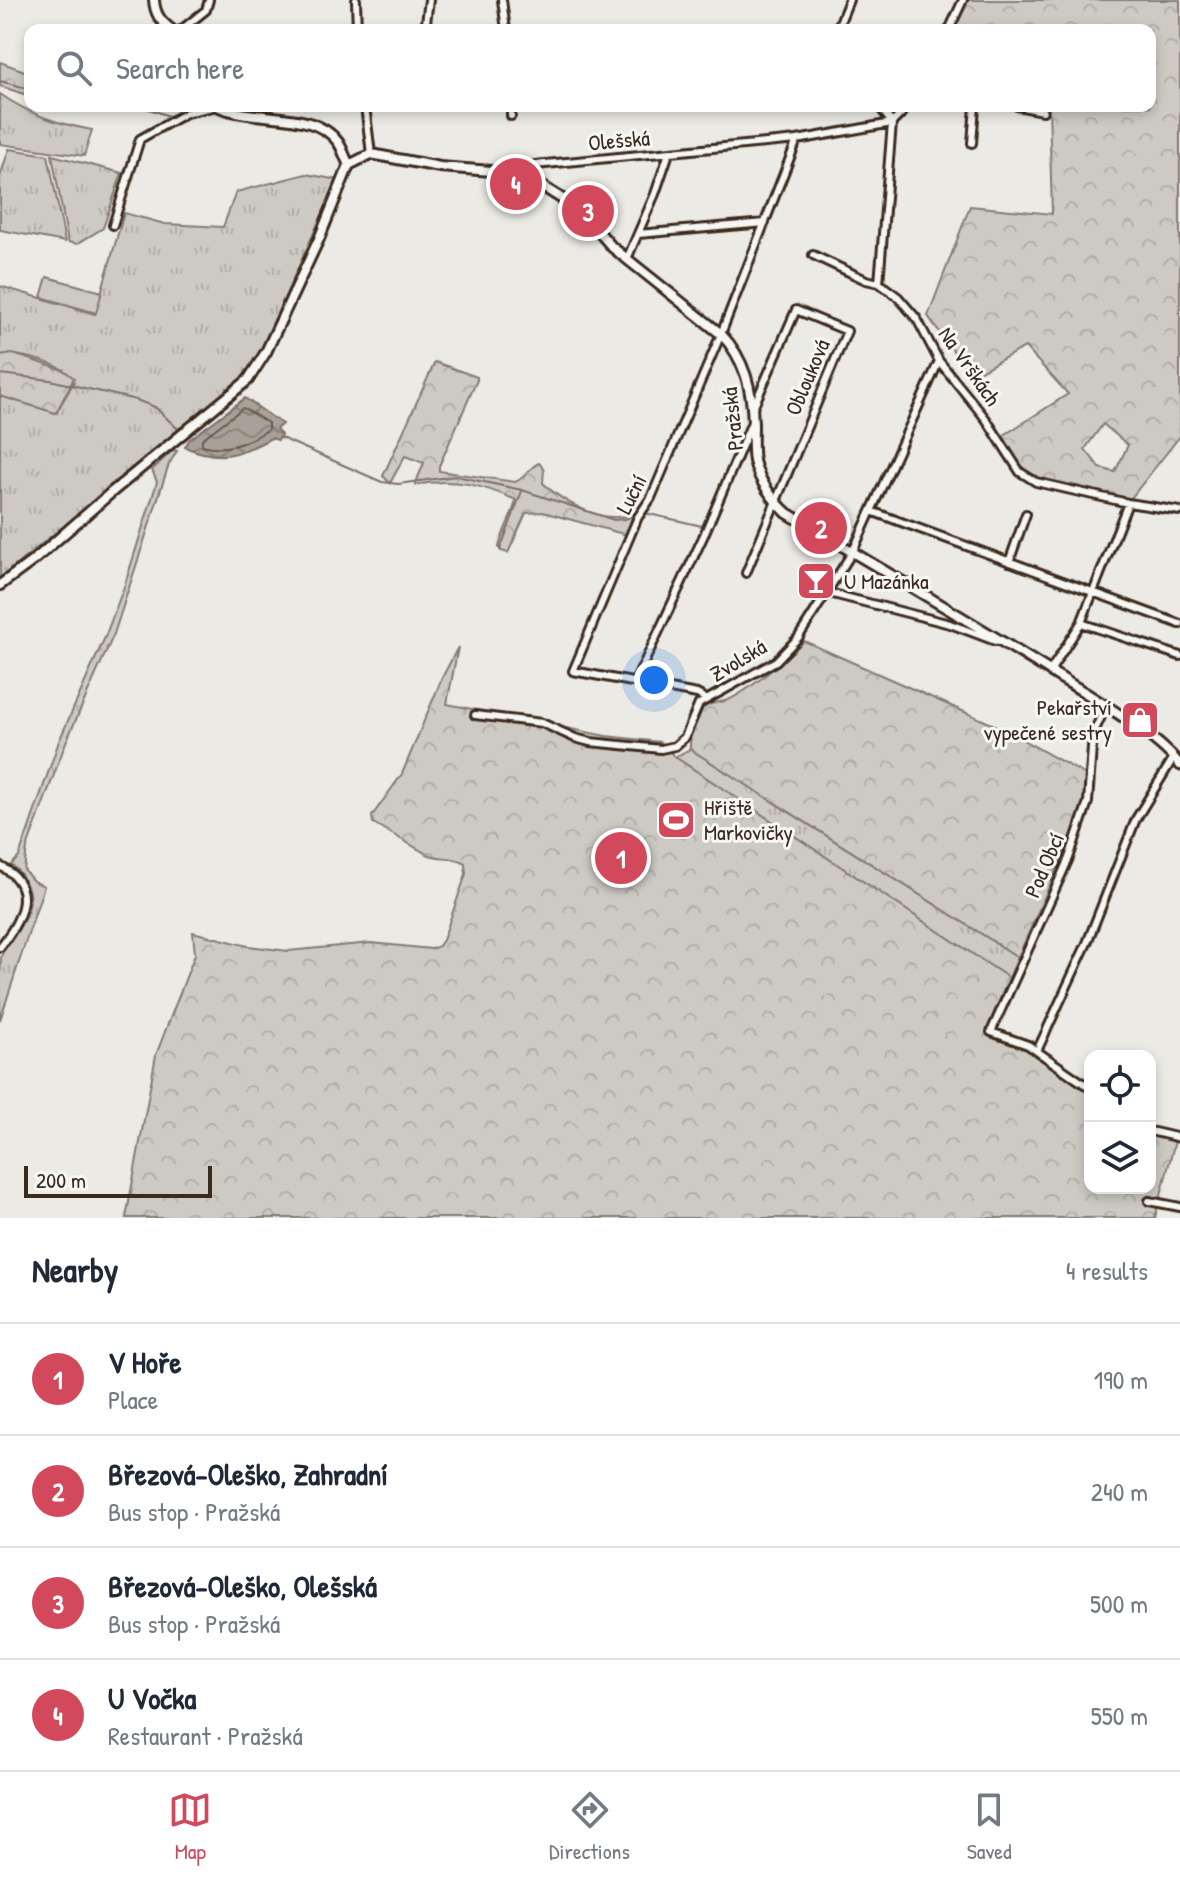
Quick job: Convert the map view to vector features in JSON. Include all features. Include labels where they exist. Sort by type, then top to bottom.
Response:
[{"type":"street","points":[[154,0],[155,12],[163,24]]},
{"type":"street","points":[[188,24],[206,10],[209,0]]},
{"type":"street","points":[[356,0],[357,24]]},
{"type":"street","points":[[426,24],[429,0]]},
{"type":"street","points":[[502,0],[505,24]]},
{"type":"street","points":[[839,24],[849,0]]},
{"type":"street","points":[[952,24],[963,0]]},
{"type":"street","points":[[113,225],[140,139],[190,112]]},
{"type":"street","points":[[230,112],[312,122],[326,129],[339,143],[349,165]]},
{"type":"street","points":[[0,585],[248,380],[266,352],[319,239],[349,165],[371,154],[366,112]]},
{"type":"street","points":[[884,112],[892,123]]},
{"type":"street","points":[[813,255],[879,283],[892,123],[903,112]]},
{"type":"street","points":[[972,143],[975,112]]},
{"type":"street","name":"Olešská","points":[[517,173],[535,165],[797,140],[892,123]]},
{"type":"street","name":"Luční","points":[[635,682],[573,671],[638,517],[651,498],[721,334],[797,140]]},
{"type":"street","points":[[627,259],[669,153]]},
{"type":"street","name":"Pražská","points":[[371,154],[440,167],[517,173],[580,210],[612,247],[721,334],[736,350],[742,361],[753,415],[755,462],[774,501],[787,513],[1020,650],[1106,706],[1177,761]]},
{"type":"street","points":[[638,234],[765,223]]},
{"type":"street","name":"Na Vrškách","points":[[879,283],[898,297],[917,319],[939,361],[986,419],[1020,472],[1036,482],[1128,503],[1180,511]]},
{"type":"street","name":"Oblouková","points":[[753,415],[796,310],[847,331],[774,501]]},
{"type":"street","name":"Zvolská","points":[[475,715],[542,723],[590,742],[661,749],[675,746],[685,737],[699,704],[776,661],[798,638],[829,593],[853,551],[939,361]]},
{"type":"street","points":[[706,699],[697,694],[635,682],[704,535],[753,415]]},
{"type":"street","points":[[746,573],[774,501]]},
{"type":"street","points":[[1050,671],[1081,623],[1095,593],[1128,503]]},
{"type":"street","points":[[871,511],[1180,624]]},
{"type":"street","points":[[1009,562],[1026,514]]},
{"type":"street","points":[[829,593],[950,624],[1020,650]]},
{"type":"street","points":[[1081,623],[1180,656]]},
{"type":"street","name":"Pod Obcí","points":[[1037,1051],[991,1032],[1069,858],[1090,787],[1093,734],[1106,706]]},
{"type":"street","points":[[1084,1084],[1037,1051],[1087,943],[1136,819],[1177,761]]},
{"type":"street","points":[[0,866],[16,877],[23,895],[20,916],[0,947]]},
{"type":"street","points":[[1156,1132],[1180,1138]]},
{"type":"street","points":[[1149,1201],[1180,1207]]},
{"type":"green space","points":[[965,0],[1180,0],[1180,436],[1131,498],[1037,480],[1021,468],[1001,437],[1068,394],[1025,347],[971,376],[928,316],[970,206],[1052,214],[1049,112],[1156,112],[1156,24],[955,24]],"holes":[[[1103,424],[1128,445],[1115,472],[1100,468],[1085,449]]]},
{"type":"green space","points":[[0,62],[24,71],[24,94],[0,86]]},
{"type":"green space","points":[[0,94],[24,109],[24,112],[92,130],[84,156],[0,144]]},
{"type":"green space","points":[[9,149],[48,155],[65,242],[0,230],[0,177]]},
{"type":"green space","points":[[52,155],[122,173],[103,228],[77,244],[68,242]]},
{"type":"green space","points":[[306,174],[338,180],[255,362],[245,377],[0,578],[0,396],[56,413],[74,382],[70,375],[53,365],[0,354],[0,286],[95,314],[124,213],[165,224],[223,227],[236,192]]},
{"type":"green space","points":[[47,277],[102,292],[96,313],[41,297]]},
{"type":"green space","points":[[13,354],[63,370],[74,378],[56,413],[0,396],[0,356]]},
{"type":"green space","points":[[435,362],[477,377],[439,471],[515,482],[539,463],[544,469],[543,483],[573,505],[611,517],[633,513],[627,535],[543,512],[526,513],[508,553],[499,547],[516,500],[491,490],[455,482],[415,485],[424,463],[405,456],[390,483],[383,476]]},
{"type":"green space","points":[[173,450],[177,451],[169,464],[114,634],[66,742],[27,848],[24,870],[33,881],[44,886],[0,1020],[1,957],[27,914],[30,895],[25,881],[11,865],[19,857],[59,741],[125,584],[157,482],[152,470]]},
{"type":"green space","points":[[804,641],[1003,729],[1086,775],[1078,821],[1018,957],[690,749],[693,725],[702,709],[728,700],[746,689]]},
{"type":"green space","points":[[458,647],[447,704],[606,736],[660,742],[675,757],[1009,978],[988,1027],[1028,1048],[1084,1089],[1084,1194],[1156,1194],[1156,1136],[1175,1141],[1155,1218],[126,1218],[156,1055],[195,954],[193,932],[248,946],[288,951],[371,943],[431,949],[443,940],[466,874],[465,863],[427,854],[373,823],[372,816],[402,774]]},
{"type":"green space","points":[[690,749],[1018,957],[1009,978],[675,757]]},
{"type":"green space","name":"Hřiště Markovičky","points":[[668,803],[687,805],[683,837],[664,835]]},
{"type":"water","points":[[245,398],[282,424],[276,429],[281,435],[278,440],[271,438],[249,449],[219,455],[185,447],[189,440]]},
{"type":"waterway","points":[[0,81],[24,87]]},
{"type":"waterway","points":[[158,112],[169,116],[180,112]]},
{"type":"waterway","points":[[0,374],[50,380],[136,400],[155,407],[180,431]]},
{"type":"waterway","points":[[279,437],[382,482],[398,484],[456,476],[522,490],[614,520],[639,513]]},
{"type":"waterway","points":[[500,550],[522,491]]},
{"type":"waterway","points":[[645,513],[702,526]]},
{"type":"place","name":"U Vočka","points":[[516,184]]},
{"type":"place","name":"Březová-Oleško, Olešská","points":[[588,211]]},
{"type":"place","name":"Březová-Oleško, Zahradní","points":[[821,528]]},
{"type":"place","name":"U Mazánka","points":[[816,581]]},
{"type":"place","name":"Pekařství vypečené sestry","points":[[1140,720]]},
{"type":"place","name":"Hřiště Markovičky","points":[[676,820]]},
{"type":"place","name":"V Hoře","points":[[621,858]]}]
